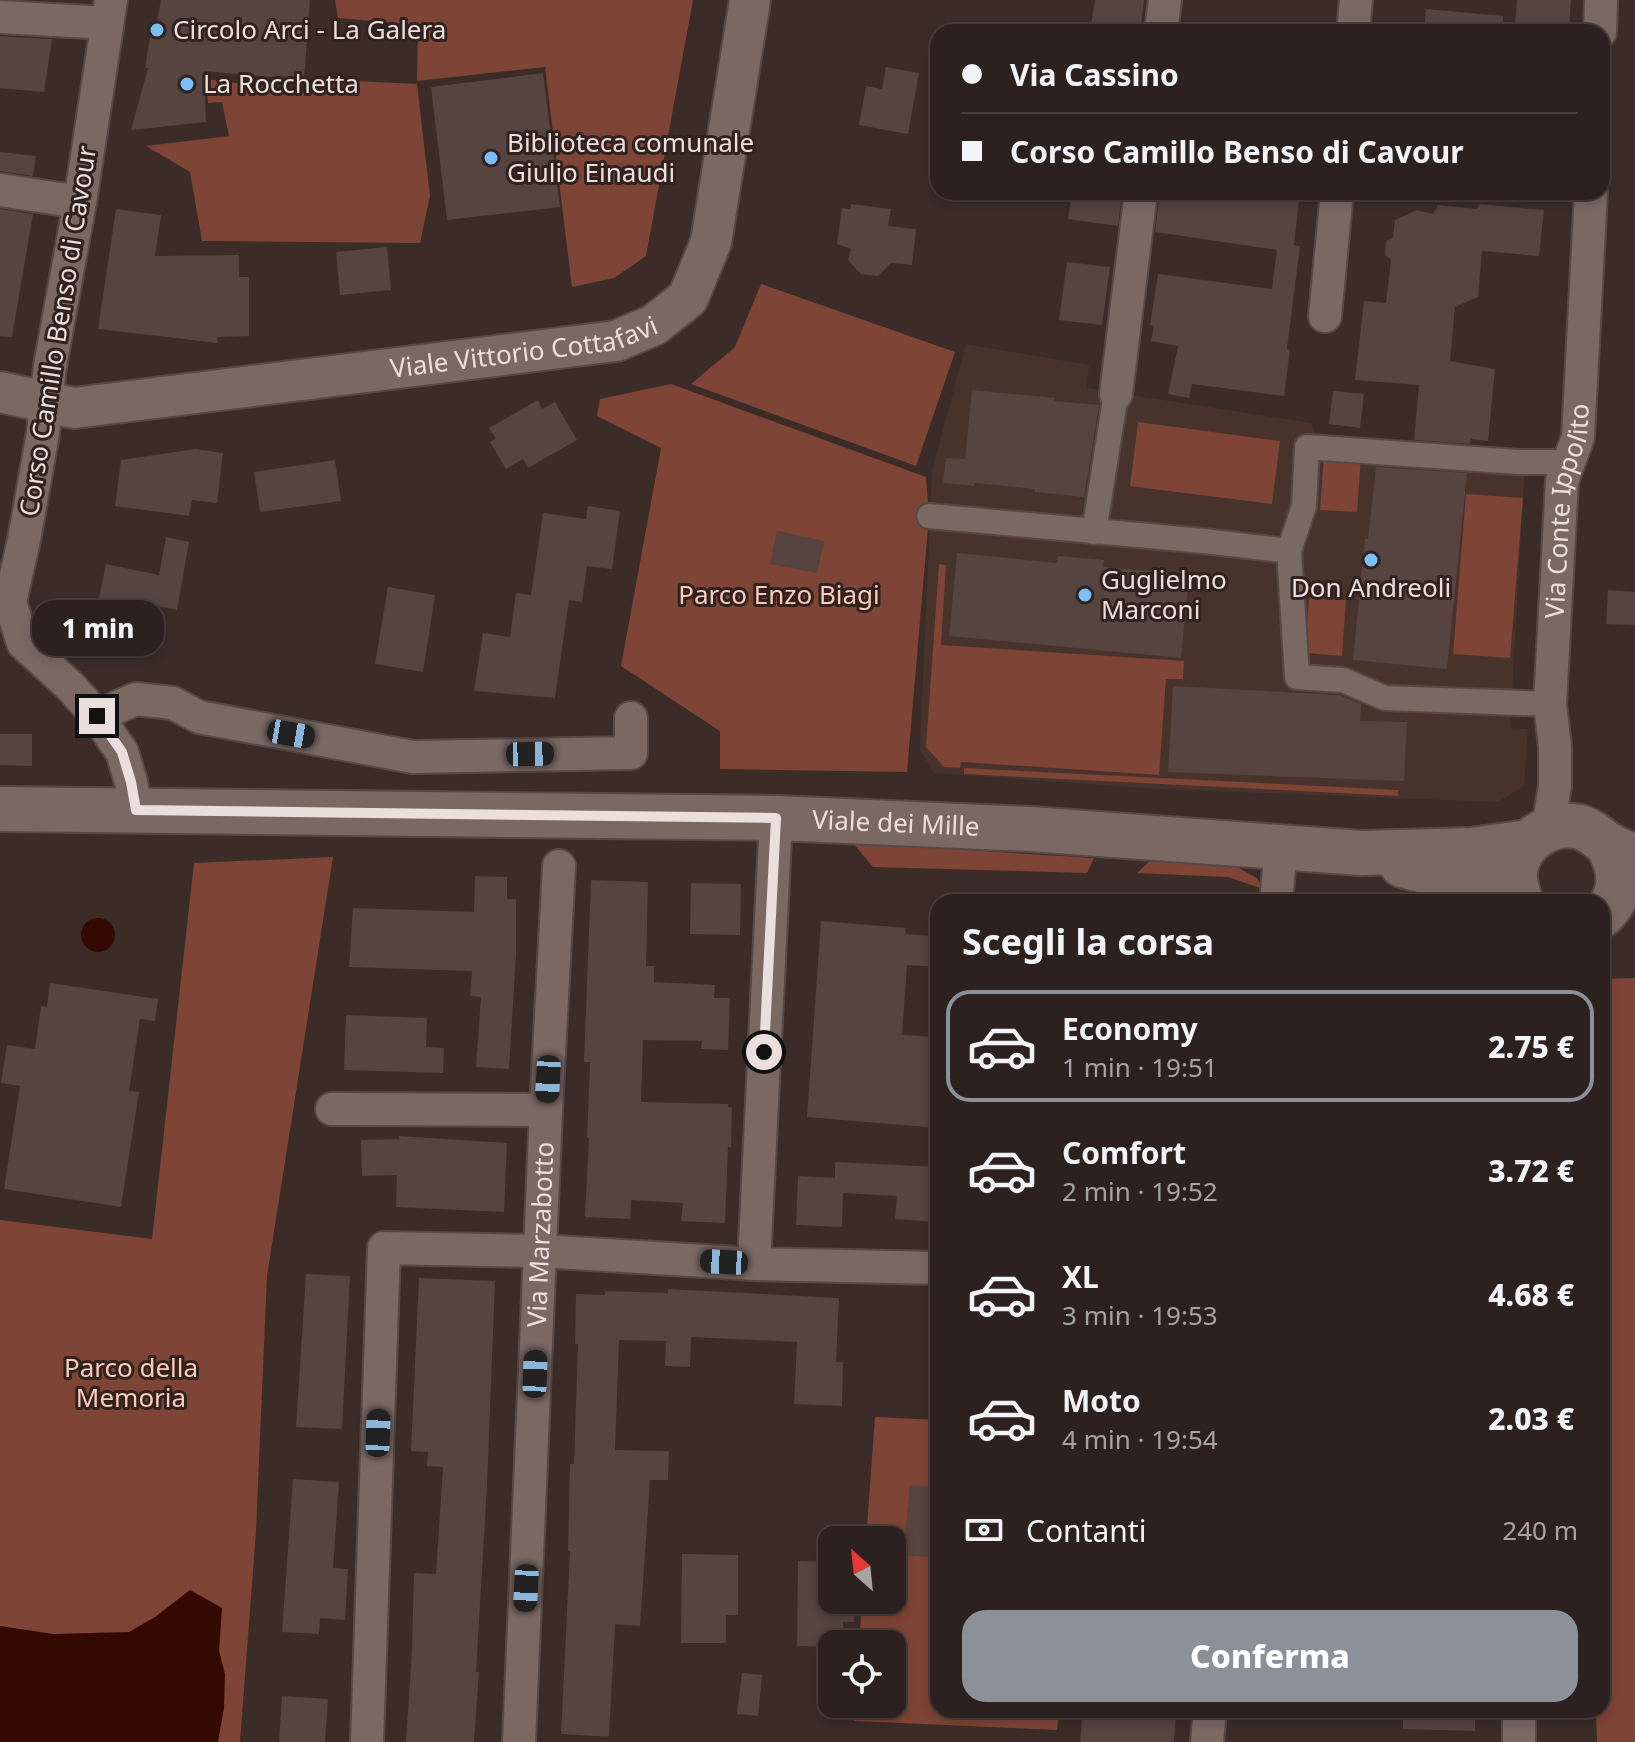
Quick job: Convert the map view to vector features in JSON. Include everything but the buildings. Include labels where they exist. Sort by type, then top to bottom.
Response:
[{"type":"main road","name":"Viale dei Mille","points":[[0,809],[776,818],[1030,829],[1361,853],[1472,850],[1537,836],[1565,825],[1595,833],[1621,850],[1616,860],[1619,877],[1615,909]]},
{"type":"main road","name":"Viale dei Mille","points":[[1518,894],[1515,872],[1519,856],[1537,836]]},
{"type":"main road","name":"Viale dei Mille","points":[[1361,853],[1499,894]]},
{"type":"street","name":"Viale Vittorio Cottafavi","points":[[0,392],[74,408],[616,341],[654,325],[688,298],[711,242],[750,0]]},
{"type":"street","points":[[1162,24],[1165,0]]},
{"type":"street","points":[[1354,24],[1356,0]]},
{"type":"street","points":[[1600,24],[1601,0]]},
{"type":"street","name":"Corso Camillo Benso di Cavour","points":[[109,12],[24,540],[10,602],[23,643],[70,686],[97,716],[122,752],[136,810]]},
{"type":"street","points":[[0,17],[109,12]]},
{"type":"street","points":[[0,190],[80,202]]},
{"type":"street","points":[[1094,532],[1116,394],[1140,200]]},
{"type":"street","points":[[1325,316],[1336,200]]},
{"type":"street","name":"Via Conte Ippolito","points":[[1537,836],[1549,822],[1555,786],[1550,704],[1562,481],[1578,437],[1591,200]]},
{"type":"street","points":[[1550,704],[1385,698],[1343,680],[1297,677],[1289,551],[1304,506],[1307,447],[1525,462],[1570,462]]},
{"type":"street","points":[[929,516],[1289,551]]},
{"type":"street","points":[[97,716],[136,699],[173,703],[199,717],[413,757],[631,753],[631,718]]},
{"type":"street","points":[[754,1264],[776,818]]},
{"type":"street","points":[[1277,894],[1281,847]]},
{"type":"street","name":"Via Marzabotto","points":[[519,1742],[559,866]]},
{"type":"street","name":"Via Marzabotto","points":[[332,1109],[546,1110]]},
{"type":"street","points":[[367,1742],[384,1248],[540,1251],[754,1264],[930,1268]]},
{"type":"street","points":[[1207,1742],[1209,1718]]},
{"type":"street","points":[[1519,1718],[1519,1742]]},
{"type":"shaded area","points":[[966,344],[1089,365],[1087,388],[1311,423],[1315,435],[1519,453],[1525,462],[1510,728],[1528,729],[1524,786],[1498,802],[1158,789],[934,773],[920,750],[932,471]]},
{"type":"shaded area","points":[[98,918],[110,923],[115,935],[110,947],[98,952],[86,947],[81,935],[86,923]]},
{"type":"shaded area","points":[[190,1590],[222,1608],[219,1651],[225,1674],[224,1708],[218,1742],[0,1742],[0,1626],[53,1634],[129,1632]]},
{"type":"green space","points":[[335,0],[693,0],[646,256],[614,278],[572,287],[545,67],[417,81],[418,25],[338,18]]},
{"type":"green space","points":[[206,79],[311,93],[313,79],[417,84],[430,196],[420,243],[202,241],[190,172],[146,146],[229,136],[222,102],[208,103]]},
{"type":"green space","points":[[761,284],[955,352],[916,466],[691,384],[735,347]]},
{"type":"green space","name":"Parco Enzo Biagi","points":[[671,384],[926,477],[929,516],[907,772],[720,769],[720,731],[621,666],[661,448],[597,416],[600,399]]},
{"type":"green space","points":[[1138,422],[1280,441],[1272,504],[1130,486]]},
{"type":"green space","points":[[1324,454],[1361,457],[1357,512],[1320,510]]},
{"type":"green space","points":[[1466,494],[1523,498],[1510,658],[1453,654]]},
{"type":"green space","points":[[939,564],[946,565],[941,645],[1184,661],[1183,679],[1166,679],[1159,775],[961,762],[960,768],[944,767],[926,747]]},
{"type":"green space","points":[[1309,598],[1346,600],[1342,656],[1305,653]]},
{"type":"green space","points":[[964,768],[1398,790],[1398,796],[964,774]]},
{"type":"green space","points":[[853,843],[1094,858],[1087,873],[873,867]]},
{"type":"green space","name":"Parco della Memoria","points":[[333,857],[267,1276],[256,1531],[240,1742],[0,1742],[0,1220],[152,1239],[194,863]]},
{"type":"green space","points":[[1150,861],[1235,866],[1257,878],[1263,889],[1228,877],[1137,873]]},
{"type":"green space","points":[[1635,978],[1635,1742],[1597,1742],[1596,1718],[1610,1718],[1610,979]]},
{"type":"green space","points":[[875,1417],[930,1420],[930,1718],[1058,1718],[1057,1730],[854,1721],[854,1718],[906,1718],[906,1630],[860,1630],[861,1614],[906,1614],[906,1526],[867,1526]]},
{"type":"place","name":"Circolo Arci - La Galera","points":[[157,30]]},
{"type":"place","name":"La Rocchetta","points":[[187,84]]},
{"type":"place","name":"Biblioteca comunale Giulio Einaudi","points":[[491,158]]},
{"type":"place","name":"Don Andreoli","points":[[1371,560]]},
{"type":"place","name":"Guglielmo Marconi","points":[[1085,595]]},
{"type":"route","points":[[97,716],[122,752],[136,810],[776,818],[764,1052]]}]
